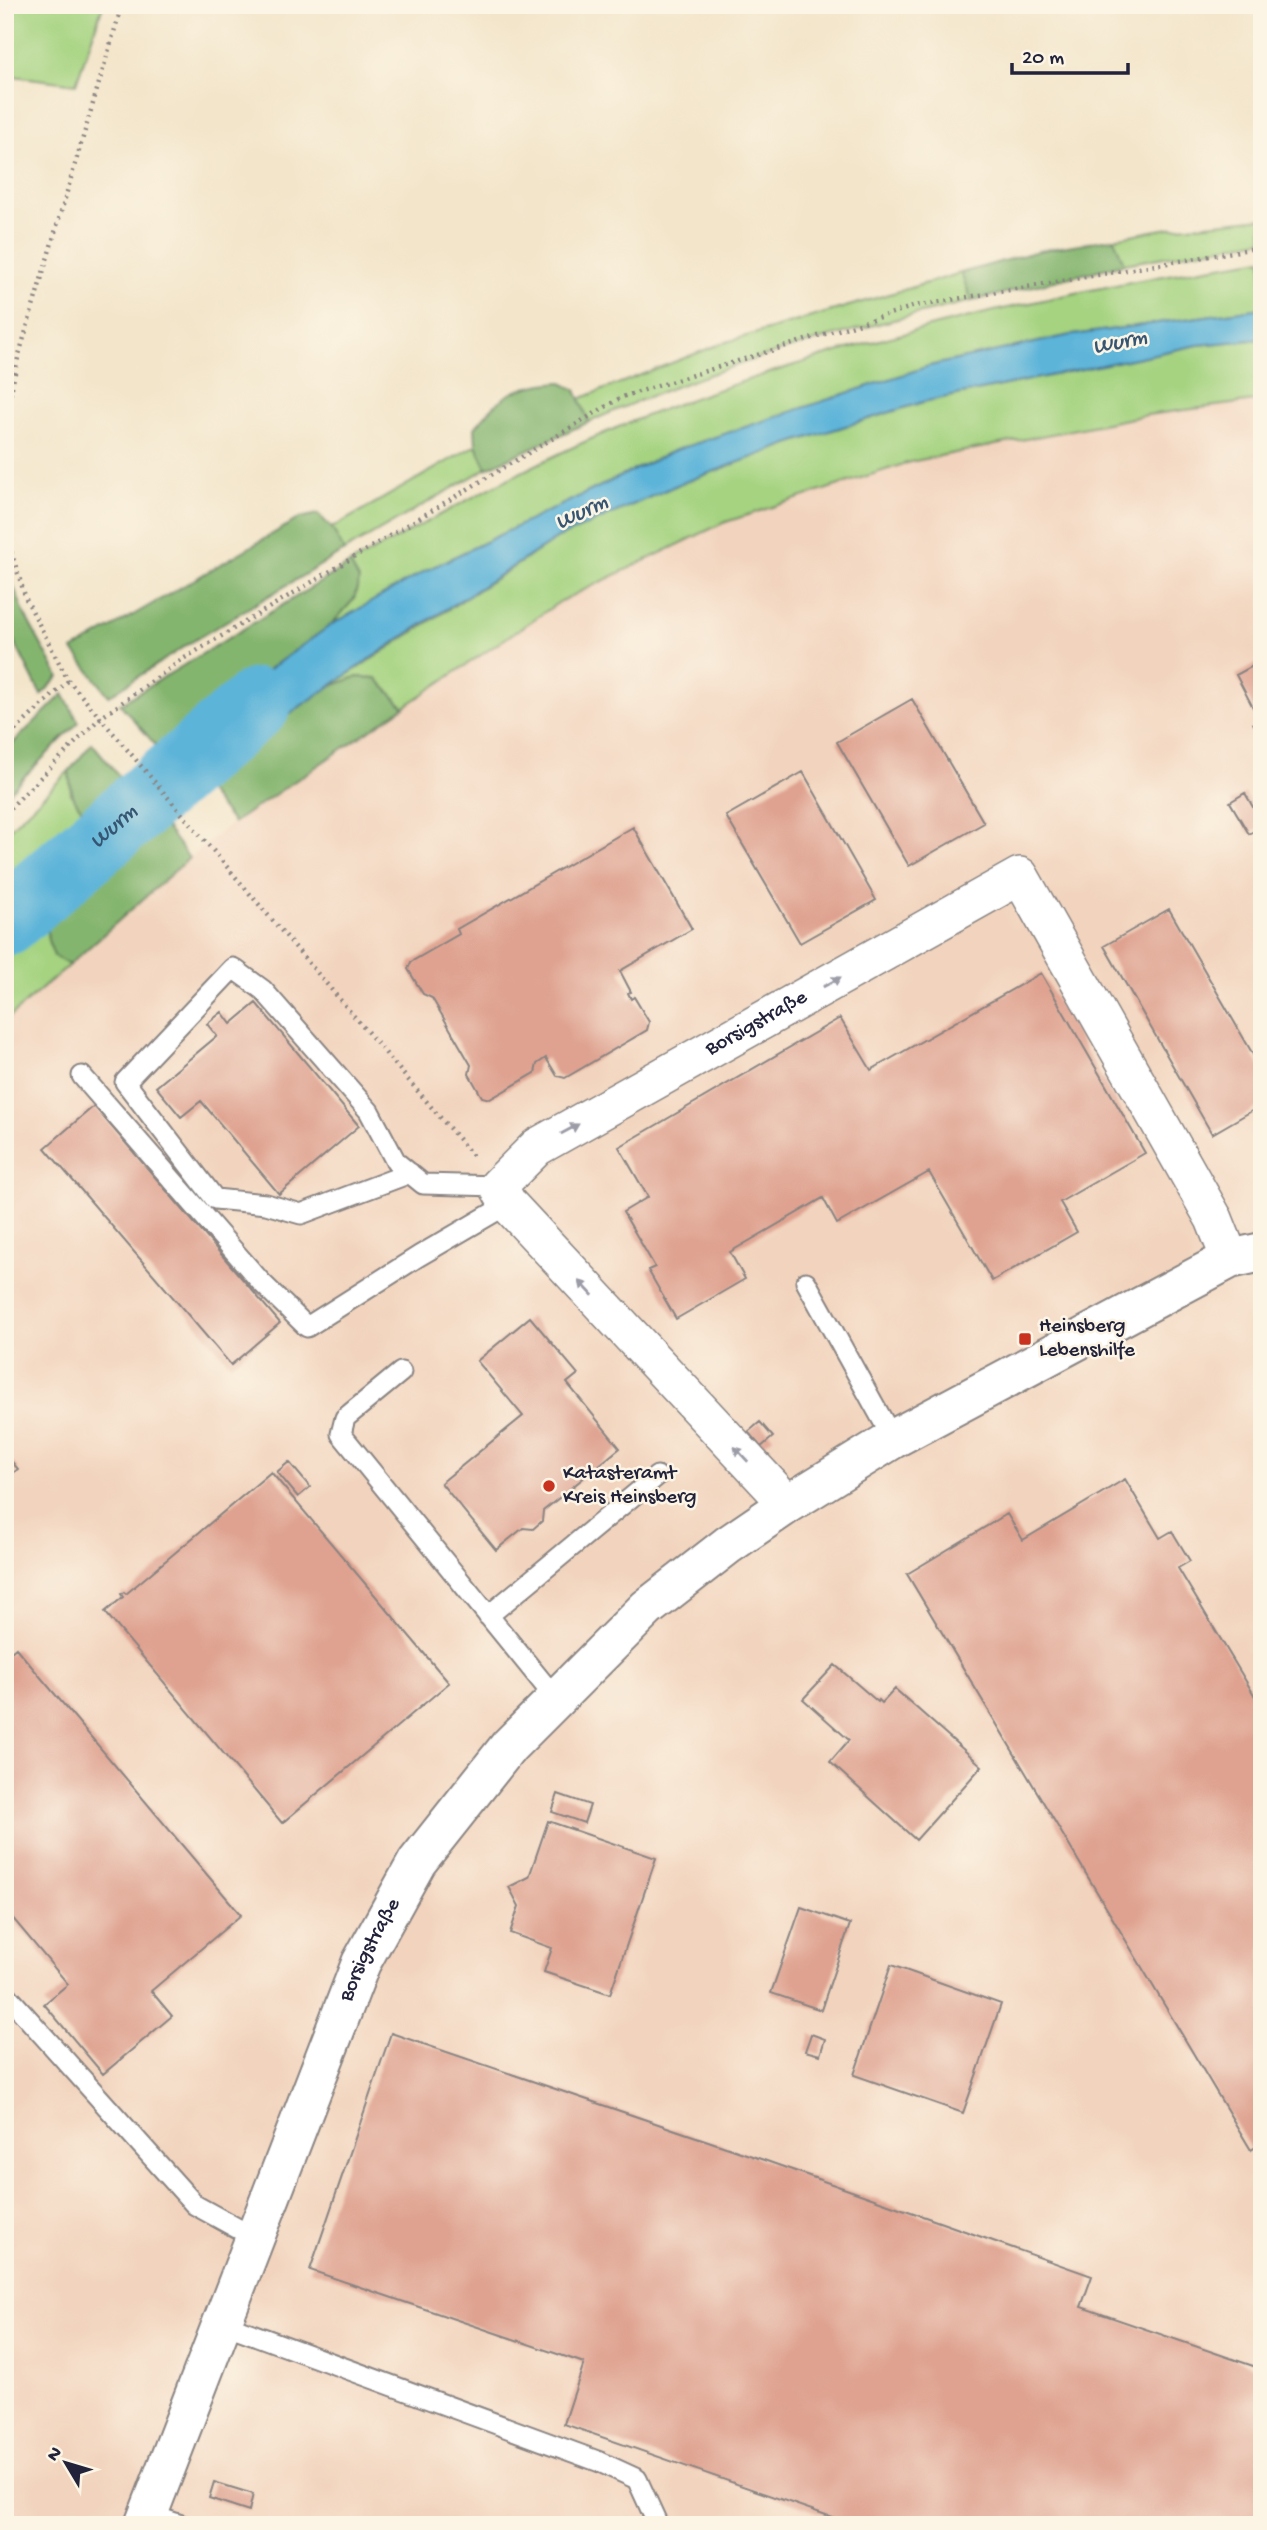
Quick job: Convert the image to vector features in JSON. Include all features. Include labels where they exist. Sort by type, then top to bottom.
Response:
[{"type":"street","name":"Borsigstraße","points":[[158,2521],[222,2323],[361,1963],[417,1862],[509,1745],[647,1608],[728,1545],[788,1504],[893,1439],[1246,1256],[1214,1219],[1020,876],[537,1147],[503,1195]]},
{"type":"street","points":[[503,1195],[788,1504]]},
{"type":"lane","points":[[410,1173],[301,1214],[266,1204],[215,1199],[125,1082],[233,968],[263,990],[369,1111],[396,1162],[410,1173],[424,1184],[503,1195]]},
{"type":"lane","points":[[82,1076],[261,1282],[307,1327],[419,1256],[503,1195]]},
{"type":"lane","points":[[806,1282],[893,1439]]},
{"type":"lane","points":[[401,1372],[345,1418],[341,1434],[556,1699]]},
{"type":"lane","points":[[488,1616],[657,1476]]},
{"type":"lane","points":[[5,1993],[195,2205],[255,2238]]},
{"type":"lane","points":[[222,2323],[600,2462],[637,2479],[658,2525]]},
{"type":"path","points":[[5,422],[18,358],[122,5]]},
{"type":"path","points":[[5,813],[99,719],[183,659],[622,397],[915,306],[1262,247]]},
{"type":"path","points":[[5,532],[26,598],[68,680],[503,1195]]},
{"type":"path","points":[[5,740],[68,680]]},
{"type":"shaded area","points":[[1262,400],[1262,2525],[5,2525],[5,1021],[224,829],[561,601],[723,523],[910,462],[1147,415]]},
{"type":"green space","points":[[5,5],[103,5],[76,84],[5,75]]},
{"type":"green space","points":[[1262,218],[1262,240],[1124,264],[1114,238],[1169,228]]},
{"type":"green space","points":[[1114,238],[1124,264],[972,301],[961,273],[1038,251]]},
{"type":"green space","points":[[1262,259],[1262,308],[1066,336],[929,366],[673,451],[427,570],[331,625],[354,599],[359,580],[350,564],[525,470],[659,411],[791,366],[947,322],[1104,287]]},
{"type":"green space","points":[[961,273],[972,301],[875,325],[730,367],[589,422],[579,399],[723,343]]},
{"type":"green space","points":[[1262,339],[1262,400],[1147,415],[910,462],[723,523],[561,601],[404,707],[376,678],[356,677],[329,687],[558,538],[677,485],[791,443],[923,402],[1198,345]]},
{"type":"green space","points":[[560,382],[576,390],[589,422],[487,468],[476,445],[475,428],[485,416],[511,393],[531,386]]},
{"type":"green space","points":[[476,445],[487,468],[344,551],[332,528]]},
{"type":"green space","points":[[318,514],[332,528],[344,551],[188,644],[109,696],[73,650],[300,518]]},
{"type":"green space","points":[[350,564],[359,580],[354,599],[331,625],[158,748],[120,704]]},
{"type":"green space","points":[[5,565],[25,615],[59,677],[41,695],[5,623]]},
{"type":"green space","points":[[356,677],[376,678],[404,707],[233,823],[196,777],[329,687]]},
{"type":"green space","points":[[63,694],[79,722],[5,796],[5,751]]},
{"type":"green space","points":[[92,743],[133,793],[114,813],[94,820],[82,810],[75,799],[69,771]]},
{"type":"green space","points":[[69,771],[71,794],[94,820],[114,813],[5,906],[5,833]]},
{"type":"green space","points":[[158,817],[189,858],[69,965],[54,956],[48,940],[45,914]]},
{"type":"green space","points":[[45,914],[48,940],[54,955],[69,965],[5,1021],[5,951]]},
{"type":"water","points":[[1262,308],[1262,339],[1198,345],[923,402],[791,443],[677,485],[558,538],[407,634],[196,777],[158,748],[331,625],[427,570],[673,451],[929,366],[1066,336]]},
{"type":"water","points":[[133,793],[158,817],[5,951],[5,906],[114,813]]},
{"type":"building","points":[[1262,661],[1262,738],[1253,723],[1259,719],[1236,675]]},
{"type":"building","points":[[912,699],[984,823],[909,866],[837,742]]},
{"type":"building","points":[[803,772],[876,900],[800,943],[726,816]]},
{"type":"building","points":[[1245,793],[1262,823],[1262,826],[1249,834],[1230,802]]},
{"type":"building","points":[[633,827],[692,929],[620,971],[631,992],[628,993],[631,999],[634,997],[649,1022],[647,1030],[565,1078],[557,1076],[546,1058],[537,1064],[535,1073],[490,1099],[482,1097],[469,1074],[471,1065],[432,998],[423,994],[408,969],[411,962],[459,934],[457,929]]},
{"type":"building","points":[[1169,909],[1262,1070],[1262,1105],[1212,1134],[1104,946]]},
{"type":"building","points":[[1041,973],[1145,1153],[1060,1202],[1077,1232],[992,1281],[929,1172],[837,1224],[823,1198],[730,1252],[745,1279],[676,1319],[648,1270],[655,1267],[623,1212],[648,1197],[619,1147],[840,1018],[871,1070]]},
{"type":"building","points":[[256,1003],[359,1126],[279,1194],[201,1101],[181,1117],[156,1087],[217,1036],[207,1024],[222,1012],[231,1024]]},
{"type":"building","points":[[94,1106],[280,1323],[231,1365],[45,1148]]},
{"type":"building","points":[[530,1317],[578,1374],[567,1383],[620,1448],[543,1511],[542,1521],[533,1529],[523,1528],[496,1550],[441,1483],[523,1416],[477,1361]]},
{"type":"building","points":[[760,1422],[773,1437],[761,1447],[748,1432]]},
{"type":"building","points":[[5,1454],[18,1469],[5,1480]]},
{"type":"building","points":[[289,1462],[310,1487],[298,1497],[277,1472]]},
{"type":"building","points":[[271,1472],[449,1683],[282,1823],[105,1612],[123,1597],[121,1594],[126,1594]]},
{"type":"building","points":[[1125,1479],[1160,1538],[1172,1531],[1190,1561],[1178,1568],[1262,1708],[1262,2143],[1251,2150],[907,1574],[1007,1514],[1023,1540]]},
{"type":"building","points":[[16,1648],[241,1915],[151,1991],[172,2016],[103,2074],[44,2004],[68,1984],[5,1909],[5,1657]]},
{"type":"building","points":[[835,1665],[878,1702],[879,1700],[882,1703],[895,1689],[982,1766],[916,1840],[830,1762],[849,1740],[803,1699]]},
{"type":"building","points":[[558,1794],[590,1805],[584,1823],[552,1812]]},
{"type":"building","points":[[548,1821],[656,1858],[610,1994],[544,1972],[552,1948],[510,1933],[519,1906],[509,1887],[529,1877]]},
{"type":"building","points":[[801,1907],[850,1924],[821,2010],[771,1993]]},
{"type":"building","points":[[891,1965],[1001,2004],[963,2113],[854,2075]]},
{"type":"building","points":[[391,2033],[761,2159],[1092,2276],[1081,2307],[1262,2369],[1262,2525],[855,2525],[564,2424],[584,2363],[310,2270]]},
{"type":"building","points":[[811,2034],[825,2039],[820,2055],[805,2051]]},
{"type":"building","points":[[214,2482],[253,2494],[249,2511],[209,2498]]},
{"type":"waterway","name":"Wurm","points":[[5,921],[257,703]]},
{"type":"place","name":"Heinsberg Lebenshilfe","points":[[1025,1339]]},
{"type":"place","name":"Katasteramt Kreis Heinsberg","points":[[549,1486]]}]
